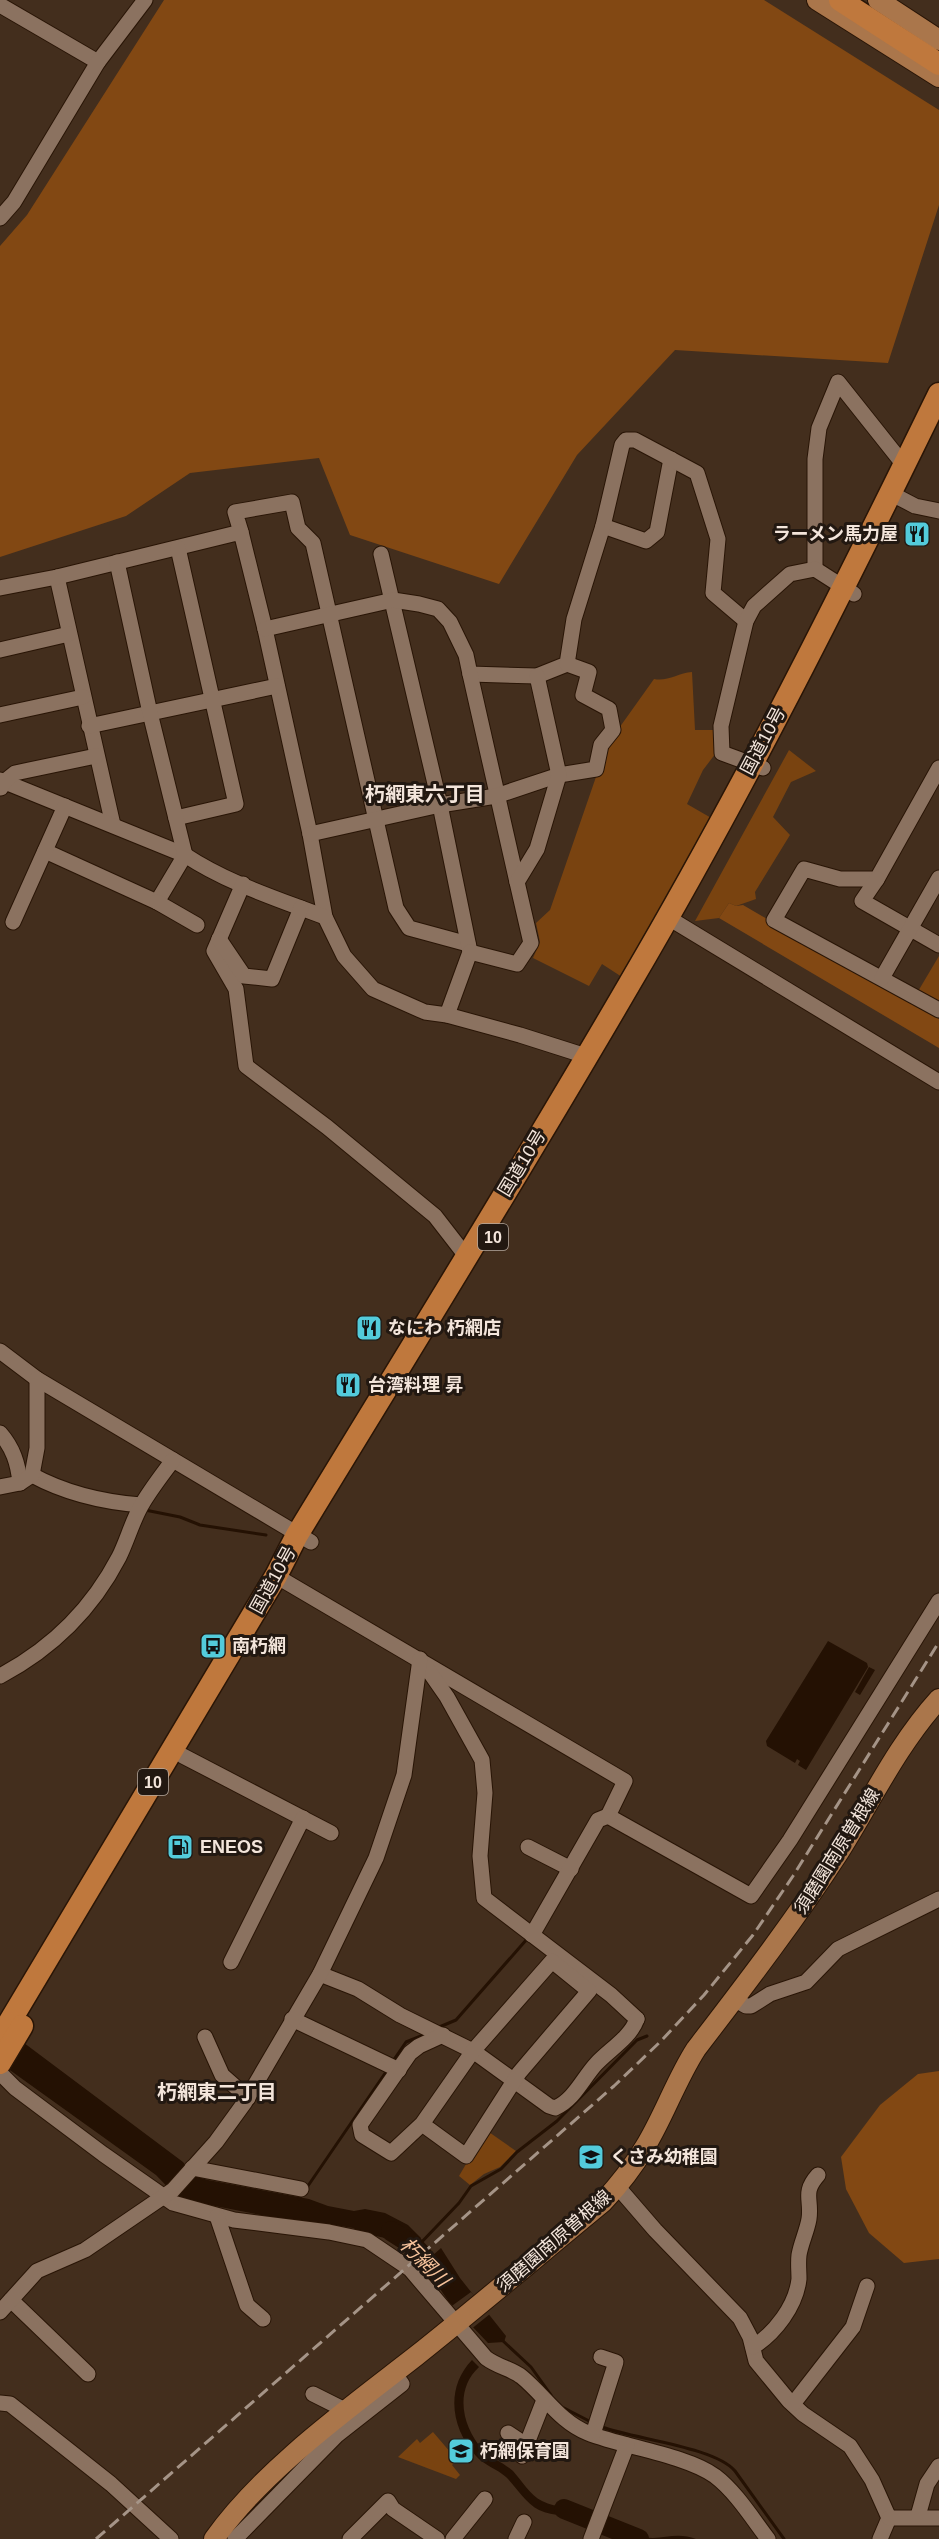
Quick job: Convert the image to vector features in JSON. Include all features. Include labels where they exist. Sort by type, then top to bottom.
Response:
[{"type":"highway","points":[[840,0],[939,64]]},
{"type":"highway","points":[[860,0],[937,37]]},
{"type":"highway","name":"国道10号","points":[[896,497],[904,465],[939,394]]},
{"type":"highway","name":"国道10号","points":[[304,1538],[673,921],[849,591],[896,497],[939,423]]},
{"type":"highway","name":"国道10号","points":[[6,2031],[183,1756],[304,1538],[466,1256],[586,1056],[673,921]]},
{"type":"highway","name":"国道10号","points":[[0,2063],[6,2031],[282,1580]]},
{"type":"main road","points":[[817,0],[939,77]]},
{"type":"main road","points":[[878,0],[937,37]]},
{"type":"main road","name":"須磨園南原曽根線","points":[[227,2536],[274,2473],[603,2202],[617,2186],[646,2146],[685,2066],[804,1905],[865,1812],[893,1761],[939,1699]]},
{"type":"street","points":[[0,218],[14,202],[98,62],[145,0]]},
{"type":"street","points":[[0,5],[98,62]]},
{"type":"street","points":[[815,569],[815,459],[819,428],[838,382],[904,465]]},
{"type":"street","points":[[567,664],[574,619],[603,526],[622,445],[626,440],[635,440],[697,473],[718,539],[713,593],[746,621]]},
{"type":"street","points":[[603,526],[646,541],[657,532],[671,459]]},
{"type":"street","points":[[896,497],[939,511]]},
{"type":"street","points":[[265,629],[328,614],[393,600],[438,609],[450,622],[466,655],[531,944],[517,964],[410,928],[396,908],[328,614],[314,543],[298,528],[291,502],[236,512],[265,629],[310,834],[325,917],[344,956],[374,989],[425,1012],[447,1015],[586,1056]]},
{"type":"street","points":[[0,588],[57,577],[241,532]]},
{"type":"street","points":[[176,818],[236,804],[178,548]]},
{"type":"street","points":[[381,554],[440,805],[469,948],[447,1015]]},
{"type":"street","points":[[117,562],[150,713],[185,855],[157,902]]},
{"type":"street","points":[[757,765],[722,753],[721,726],[746,621],[754,606],[790,574],[815,569],[849,591]]},
{"type":"street","points":[[57,577],[113,825]]},
{"type":"street","points":[[0,650],[69,634]]},
{"type":"street","points":[[310,834],[440,805],[496,796],[559,776],[596,769],[601,745],[614,730],[609,709],[583,695],[589,672],[567,664],[537,676],[470,674]]},
{"type":"street","points":[[517,882],[537,849],[559,776],[537,676]]},
{"type":"street","points":[[89,726],[277,686]]},
{"type":"street","points":[[0,715],[83,697]]},
{"type":"street","points":[[1,784],[15,773],[96,756]]},
{"type":"street","points":[[939,768],[877,879],[862,901],[939,945]]},
{"type":"street","points":[[1,784],[113,825],[185,855],[202,866],[243,885],[325,917]]},
{"type":"street","points":[[13,922],[65,806]]},
{"type":"street","points":[[45,851],[157,902],[196,924]]},
{"type":"street","points":[[877,879],[840,879],[804,869],[774,920],[939,1010]]},
{"type":"street","points":[[882,978],[939,878]]},
{"type":"street","points":[[243,885],[214,951],[236,989],[246,1066],[327,1127],[435,1216],[466,1256]]},
{"type":"street","points":[[219,939],[244,976],[272,979],[301,908]]},
{"type":"street","points":[[673,921],[939,1082]]},
{"type":"street","points":[[0,1351],[37,1379],[304,1538]]},
{"type":"street","points":[[26,1479],[37,1448],[37,1379]]},
{"type":"street","points":[[0,1433],[9,1443],[26,1479]]},
{"type":"street","points":[[0,1676],[26,1662],[62,1633],[81,1613],[102,1586],[119,1556],[141,1505],[173,1460]]},
{"type":"street","points":[[0,1487],[26,1479],[85,1496],[141,1505]]},
{"type":"street","points":[[282,1580],[626,1781],[608,1816],[598,1820],[532,1935]]},
{"type":"street","points":[[608,1816],[751,1896],[796,1831],[939,1601]]},
{"type":"street","points":[[420,1659],[456,1713],[482,1760],[485,1793],[480,1856],[484,1898],[611,1995],[637,2019]]},
{"type":"street","points":[[0,2313],[38,2271],[85,2250],[168,2193],[216,2142],[248,2098],[320,1974],[376,1858],[404,1775],[420,1659]]},
{"type":"street","points":[[183,1756],[331,1833]]},
{"type":"street","points":[[231,1962],[303,1818]]},
{"type":"street","points":[[528,1847],[571,1869]]},
{"type":"street","points":[[735,1998],[746,2006],[751,2006],[770,1994],[806,1982],[838,1949],[939,1899]]},
{"type":"street","points":[[437,2032],[393,2067],[360,2126],[362,2135],[391,2153],[422,2124],[473,2051],[552,1961],[589,1991],[627,2017],[637,2019]]},
{"type":"street","points":[[320,1974],[358,1989],[400,2015],[473,2051],[549,2106],[558,2107],[575,2092],[595,2065],[629,2034],[637,2019]]},
{"type":"street","points":[[422,2124],[466,2156],[507,2090],[589,1991]]},
{"type":"street","points":[[292,2019],[393,2067]]},
{"type":"street","points":[[205,2037],[222,2075],[248,2098]]},
{"type":"street","points":[[0,2073],[15,2088],[103,2154],[191,2209],[217,2216],[367,2240],[410,2269],[482,2354],[497,2367],[519,2375],[568,2421],[595,2428],[627,2445],[685,2463],[715,2476],[735,2495],[768,2539]]},
{"type":"street","points":[[192,2168],[301,2189]]},
{"type":"street","points":[[753,2347],[767,2338],[780,2323],[795,2292],[799,2280],[799,2254],[809,2220],[808,2189],[818,2175]]},
{"type":"street","points":[[617,2186],[655,2230],[740,2318],[753,2347],[756,2361],[793,2404],[850,2446],[872,2480],[890,2518]]},
{"type":"street","points":[[217,2216],[247,2305],[262,2319]]},
{"type":"street","points":[[793,2404],[857,2320],[867,2286]]},
{"type":"street","points":[[11,2300],[88,2374]]},
{"type":"street","points":[[595,2428],[616,2362],[601,2357]]},
{"type":"street","points":[[227,2536],[337,2435],[402,2384],[394,2373]]},
{"type":"street","points":[[313,2394],[347,2411]]},
{"type":"street","points":[[508,2433],[524,2451],[544,2400]]},
{"type":"street","points":[[0,2403],[10,2404],[111,2484],[171,2539]]},
{"type":"street","points":[[595,2528],[627,2445]]},
{"type":"street","points":[[918,2516],[927,2484],[939,2466]]},
{"type":"street","points":[[453,2539],[485,2499]]},
{"type":"street","points":[[354,2530],[388,2501],[393,2509],[437,2539]]},
{"type":"street","points":[[890,2518],[918,2516],[939,2518]]},
{"type":"street","points":[[880,2539],[890,2518]]},
{"type":"street","points":[[516,2539],[524,2522]]},
{"type":"shaded area","points":[[164,0],[764,0],[939,110],[939,205],[888,363],[675,350],[577,455],[499,584],[350,535],[319,458],[190,473],[126,516],[0,557],[0,246],[27,215]]},
{"type":"shaded area","points":[[692,672],[695,730],[720,730],[719,749],[703,770],[687,804],[713,819],[622,977],[602,964],[589,986],[533,958],[540,942],[536,923],[550,910],[597,774],[602,752],[654,679]]},
{"type":"shaded area","points":[[789,750],[816,771],[791,782],[773,817],[790,835],[755,892],[756,899],[736,906],[729,903],[719,918],[695,921]]},
{"type":"shaded area","points":[[729,903],[736,906],[743,905],[939,1019],[939,1048],[719,918]]},
{"type":"shaded area","points":[[939,956],[939,1005],[917,993]]},
{"type":"shaded area","points":[[828,1641],[867,1663],[868,1667],[806,1770],[798,1765],[800,1761],[797,1759],[795,1763],[767,1746],[766,1741]]},
{"type":"shaded area","points":[[869,1667],[875,1670],[860,1695],[855,1692]]},
{"type":"shaded area","points":[[0,2025],[183,2162],[194,2176],[309,2199],[328,2206],[385,2213],[408,2225],[421,2238],[407,2253],[385,2238],[362,2233],[353,2228],[307,2224],[179,2199],[156,2175],[0,2063]]},
{"type":"shaded area","points":[[939,2071],[939,2259],[904,2263],[869,2233],[846,2189],[841,2157],[880,2105],[918,2074]]},
{"type":"shaded area","points":[[486,2130],[516,2151],[500,2167],[484,2174],[470,2185],[459,2176]]},
{"type":"shaded area","points":[[441,2248],[460,2278],[506,2336],[504,2342],[488,2343],[449,2302],[423,2264]]},
{"type":"shaded area","points":[[472,2360],[479,2367],[466,2386],[464,2408],[470,2431],[476,2441],[486,2453],[513,2471],[538,2498],[554,2505],[591,2514],[587,2523],[534,2507],[506,2477],[479,2459],[468,2445],[461,2433],[454,2408],[458,2383],[463,2371]]},
{"type":"shaded area","points":[[433,2432],[457,2460],[452,2465],[460,2475],[456,2479],[398,2457],[417,2439],[420,2443]]},
{"type":"shaded area","points":[[607,2523],[641,2537],[680,2536],[696,2539],[622,2539],[604,2531]]},
{"type":"pier","points":[[471,2292],[490,2314],[470,2330],[449,2308]]},
{"type":"waterway","points":[[145,1510],[180,1517],[200,1525],[266,1535]]},
{"type":"waterway","points":[[437,2028],[456,2020],[527,1939]]},
{"type":"waterway","points":[[393,2061],[406,2042],[426,2034]]},
{"type":"waterway","points":[[416,2248],[459,2203],[471,2186],[501,2169],[517,2152],[557,2121],[637,2040],[647,2036]]},
{"type":"waterway","points":[[299,2199],[388,2069]]},
{"type":"waterway","name":"朽網川","points":[[391,2231],[413,2245],[444,2280]]},
{"type":"waterway","points":[[502,2340],[531,2367],[551,2395]]},
{"type":"waterway","points":[[564,2408],[593,2423]]},
{"type":"waterway","points":[[602,2427],[673,2444],[725,2463],[735,2471],[784,2539]]},
{"type":"waterway","name":"朽網川","points":[[564,2509],[639,2539]]},
{"type":"railway","points":[[96,2539],[614,2086],[661,2041],[704,1995],[753,1935],[793,1876],[939,1642]]},
{"type":"place","name":"ラーメン馬力屋","points":[[917,534]]},
{"type":"place","name":"なにわ 朽網店","points":[[369,1328]]},
{"type":"place","name":"台湾料理 昇","points":[[348,1385]]},
{"type":"place","name":"南朽網","points":[[213,1646]]},
{"type":"place","name":"ENEOS","points":[[180,1847]]},
{"type":"place","name":"くさみ幼稚園","points":[[591,2157]]},
{"type":"place","name":"朽網保育園","points":[[461,2451]]},
{"type":"district","name":"朽網東六丁目","points":[[425,794]]},
{"type":"district","name":"朽網東二丁目","points":[[217,2092]]}]
